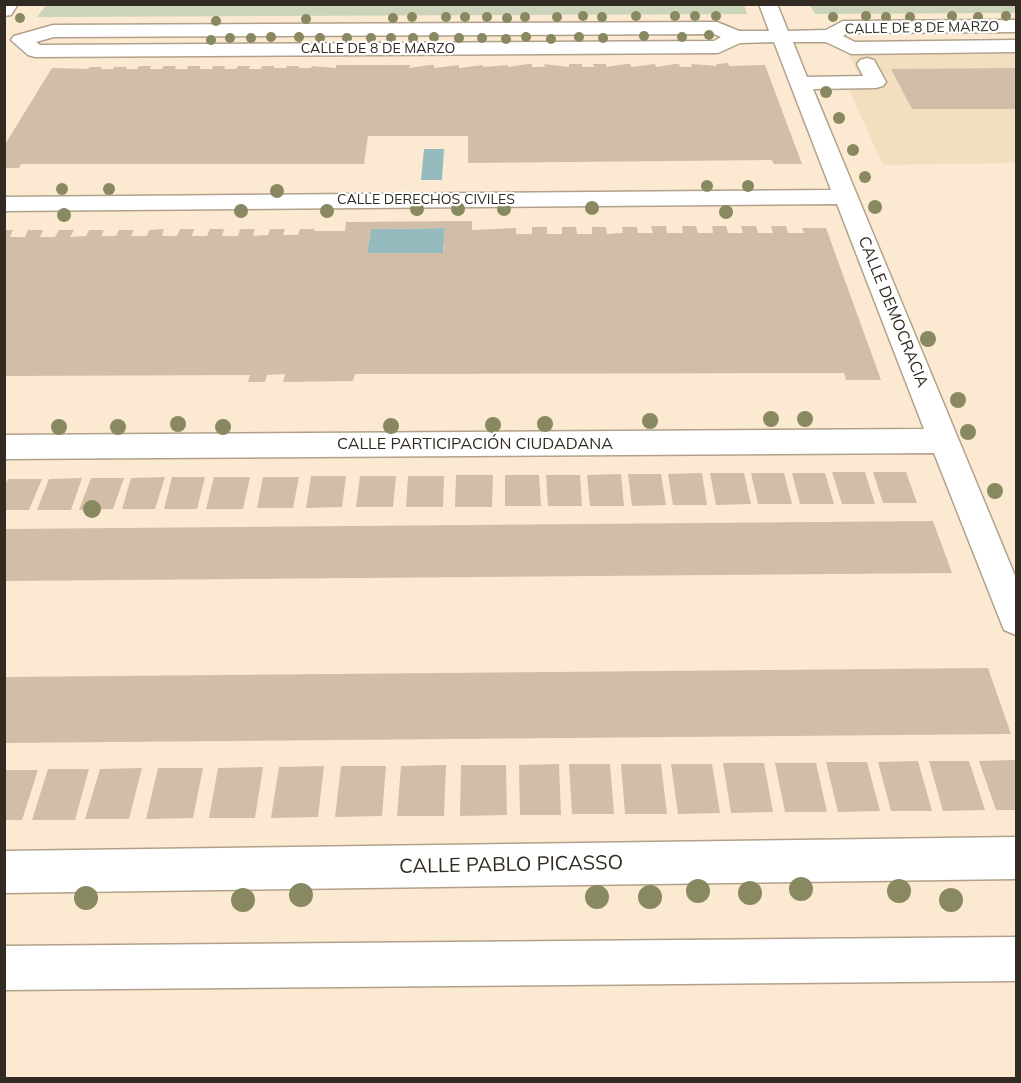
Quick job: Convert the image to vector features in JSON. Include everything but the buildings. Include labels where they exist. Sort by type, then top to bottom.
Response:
[{"type":"street","points":[[4,11],[9,4]]},
{"type":"street","name":"CALLE DEMOCRACIA","points":[[768,4],[1017,619]]},
{"type":"street","name":"CALLE DE 8 DE MARZO","points":[[830,36],[843,27],[1017,26]]},
{"type":"street","name":"CALLE DE 8 DE MARZO","points":[[13,40],[53,31],[717,27],[736,38],[830,36],[851,48],[1017,46]]},
{"type":"street","points":[[801,83],[876,82],[867,64]]},
{"type":"street","name":"CALLE DERECHOS CIVILES","points":[[4,204],[847,197]]},
{"type":"street","name":"CALLE PARTICIPACIÓN CIUDADANA","points":[[4,447],[945,441]]},
{"type":"street","name":"CALLE PABLO PICASSO","points":[[4,872],[1017,858]]},
{"type":"street","points":[[4,968],[1017,959]]},
{"type":"shaded area","points":[[1016,54],[1016,163],[883,165],[843,77],[859,76],[849,55]]},
{"type":"green space","points":[[47,4],[744,4],[747,14],[37,17]]},
{"type":"green space","points":[[1016,4],[1016,13],[815,14],[810,5]]},
{"type":"water","points":[[424,149],[444,149],[442,180],[421,180]]},
{"type":"water","points":[[445,228],[443,253],[367,253],[371,229]]}]
